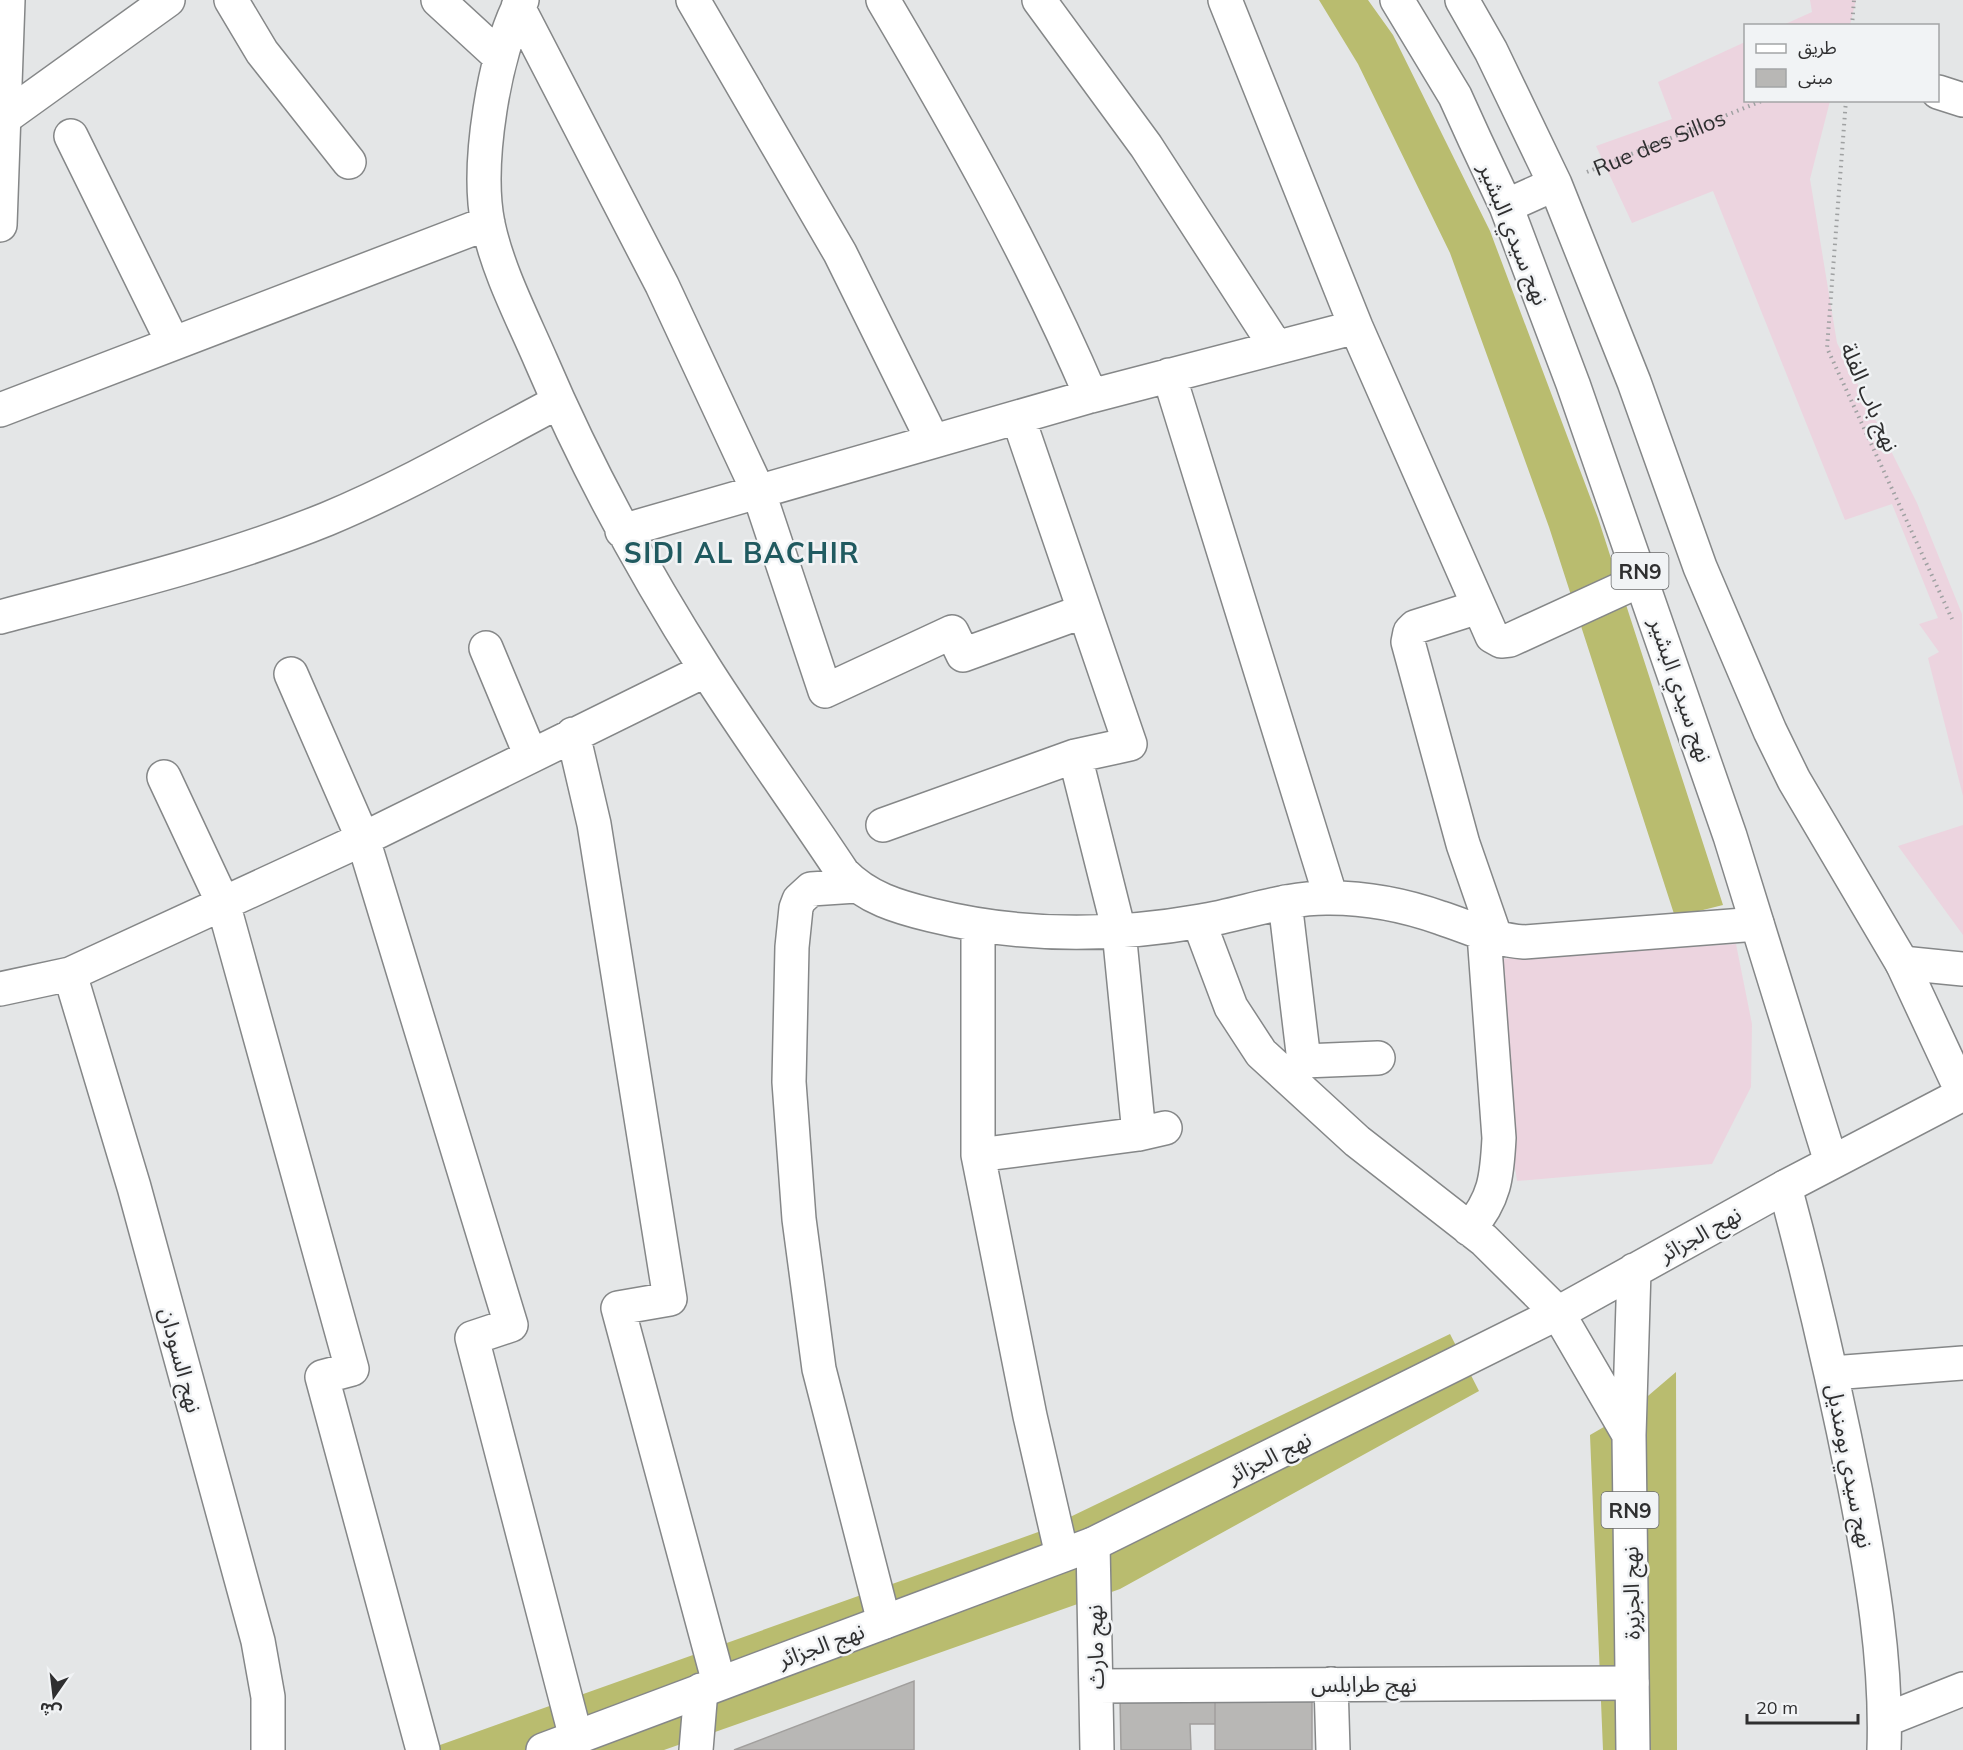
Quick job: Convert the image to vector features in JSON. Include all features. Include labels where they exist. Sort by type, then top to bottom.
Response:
[{"type":"street","points":[[0,225],[9,0]]},
{"type":"street","points":[[4,118],[168,0]]},
{"type":"street","points":[[231,0],[262,52],[349,162]]},
{"type":"street","points":[[438,0],[500,57]]},
{"type":"street","points":[[693,0],[840,253],[933,441]]},
{"type":"street","points":[[883,0],[954,121],[1002,210],[1050,303],[1091,396]]},
{"type":"street","points":[[1039,0],[1146,146],[1276,347]]},
{"type":"street","points":[[1225,0],[1356,327],[1492,636],[1501,640],[1510,640],[1643,579]]},
{"type":"street","name":"نهج سيدي البشير","points":[[1397,0],[1455,96],[1506,206],[1574,384],[1730,836],[1831,1162]]},
{"type":"street","name":"RN9","points":[[1462,0],[1491,51],[1555,184],[1638,393],[1700,567],[1760,710],[1794,780],[1902,963],[1963,1094]]},
{"type":"street","points":[[520,3],[500,57],[491,99],[487,147],[488,223],[521,314],[558,402],[622,531],[706,670],[795,805],[843,873],[855,886],[900,908],[978,927],[1079,933],[1199,922],[1285,902],[1331,898],[1420,912],[1490,937],[1524,942],[1757,924]]},
{"type":"street","points":[[520,3],[663,285],[759,493],[825,691],[952,632],[963,655],[1084,611]]},
{"type":"street","points":[[1939,92],[1963,100]]},
{"type":"street","points":[[71,136],[173,344]]},
{"type":"street","points":[[1506,206],[1555,184]]},
{"type":"street","points":[[0,410],[488,223]]},
{"type":"street","points":[[622,531],[1091,396],[1356,327]]},
{"type":"street","points":[[1169,375],[1331,898]]},
{"type":"street","points":[[0,617],[167,573],[325,519],[361,504],[558,402]]},
{"type":"street","points":[[883,825],[1075,756],[1130,744],[1018,417]]},
{"type":"street","points":[[1469,1229],[1484,1212],[1493,1192],[1499,1138],[1490,937],[1408,642],[1408,634],[1415,627],[1478,607]]},
{"type":"street","points":[[486,648],[531,756]]},
{"type":"street","points":[[0,989],[70,974],[363,839],[706,670]]},
{"type":"street","points":[[291,674],[363,839],[511,1325],[472,1338],[576,1738]]},
{"type":"street","points":[[573,734],[594,824],[670,1299],[618,1308],[710,1686],[696,1750]]},
{"type":"street","points":[[978,1155],[1152,1131],[1119,931],[1075,756]]},
{"type":"street","points":[[164,777],[223,903],[352,1370],[322,1377],[423,1750]]},
{"type":"street","points":[[855,886],[811,889],[799,900],[796,908],[792,947],[789,1082],[799,1219],[819,1369],[884,1622]]},
{"type":"street","points":[[1285,902],[1305,1061],[1378,1058]]},
{"type":"street","name":"نهج الجزيرة","points":[[1199,922],[1231,1007],[1261,1053],[1357,1141],[1469,1229],[1558,1313],[1629,1435]]},
{"type":"street","points":[[978,927],[978,1155],[1030,1416],[1062,1556]]},
{"type":"street","points":[[1902,963],[1963,969]]},
{"type":"street","name":"نهج السودان","points":[[70,974],[134,1187],[258,1641],[268,1697],[268,1750]]},
{"type":"street","name":"نهج الجزائر","points":[[543,1750],[1093,1544],[1558,1313],[1831,1162],[1963,1094]]},
{"type":"street","name":"نهج سيدي بومنديل","points":[[1785,1187],[1832,1374],[1878,1617],[1885,1735]]},
{"type":"street","name":"نهج الجزيرة","points":[[1633,1750],[1629,1435],[1634,1270]]},
{"type":"street","points":[[1832,1374],[1963,1363]]},
{"type":"street","name":"نهج مارث","points":[[1093,1544],[1097,1750]]},
{"type":"street","name":"نهج طرابلس","points":[[1096,1686],[1632,1683]]},
{"type":"street","points":[[1331,1684],[1333,1750]]},
{"type":"street","points":[[1885,1735],[1963,1689]]},
{"type":"path","points":[[1852,24],[1854,0]]},
{"type":"path","name":"Rue des Sillos","points":[[1555,184],[1759,102]]},
{"type":"path","name":"نهج باب الفلة","points":[[1846,102],[1827,348],[1952,619]]},
{"type":"shaded area","points":[[1810,0],[1856,0],[1850,24],[1785,24],[1812,12]]},
{"type":"shaded area","points":[[1744,42],[1744,102],[1830,102],[1810,179],[1837,343],[1917,503],[1962,614],[1963,796],[1928,658],[1939,652],[1919,624],[1938,618],[1892,504],[1845,520],[1713,191],[1632,223],[1596,146],[1672,119],[1658,82]]},
{"type":"shaded area","points":[[1963,825],[1963,935],[1898,846]]},
{"type":"shaded area","points":[[1736,944],[1752,1024],[1751,1087],[1712,1164],[1517,1181],[1483,960]]},
{"type":"green space","points":[[1319,0],[1368,0],[1393,35],[1490,231],[1598,518],[1723,905],[1675,917],[1549,527],[1450,253],[1358,64]]},
{"type":"green space","points":[[1450,1334],[1479,1391],[1120,1589],[664,1750],[426,1750],[1041,1531]]},
{"type":"green space","points":[[1676,1372],[1677,1750],[1603,1750],[1590,1435],[1628,1413]]},
{"type":"building","points":[[914,1681],[914,1750],[734,1750]]},
{"type":"building","points":[[1312,1695],[1312,1750],[1215,1750],[1215,1696]]},
{"type":"building","points":[[1215,1696],[1215,1724],[1190,1724],[1191,1750],[1121,1750],[1120,1697]]},
{"type":"district","name":"SIDI AL BACHIR","points":[[742,552]]}]
